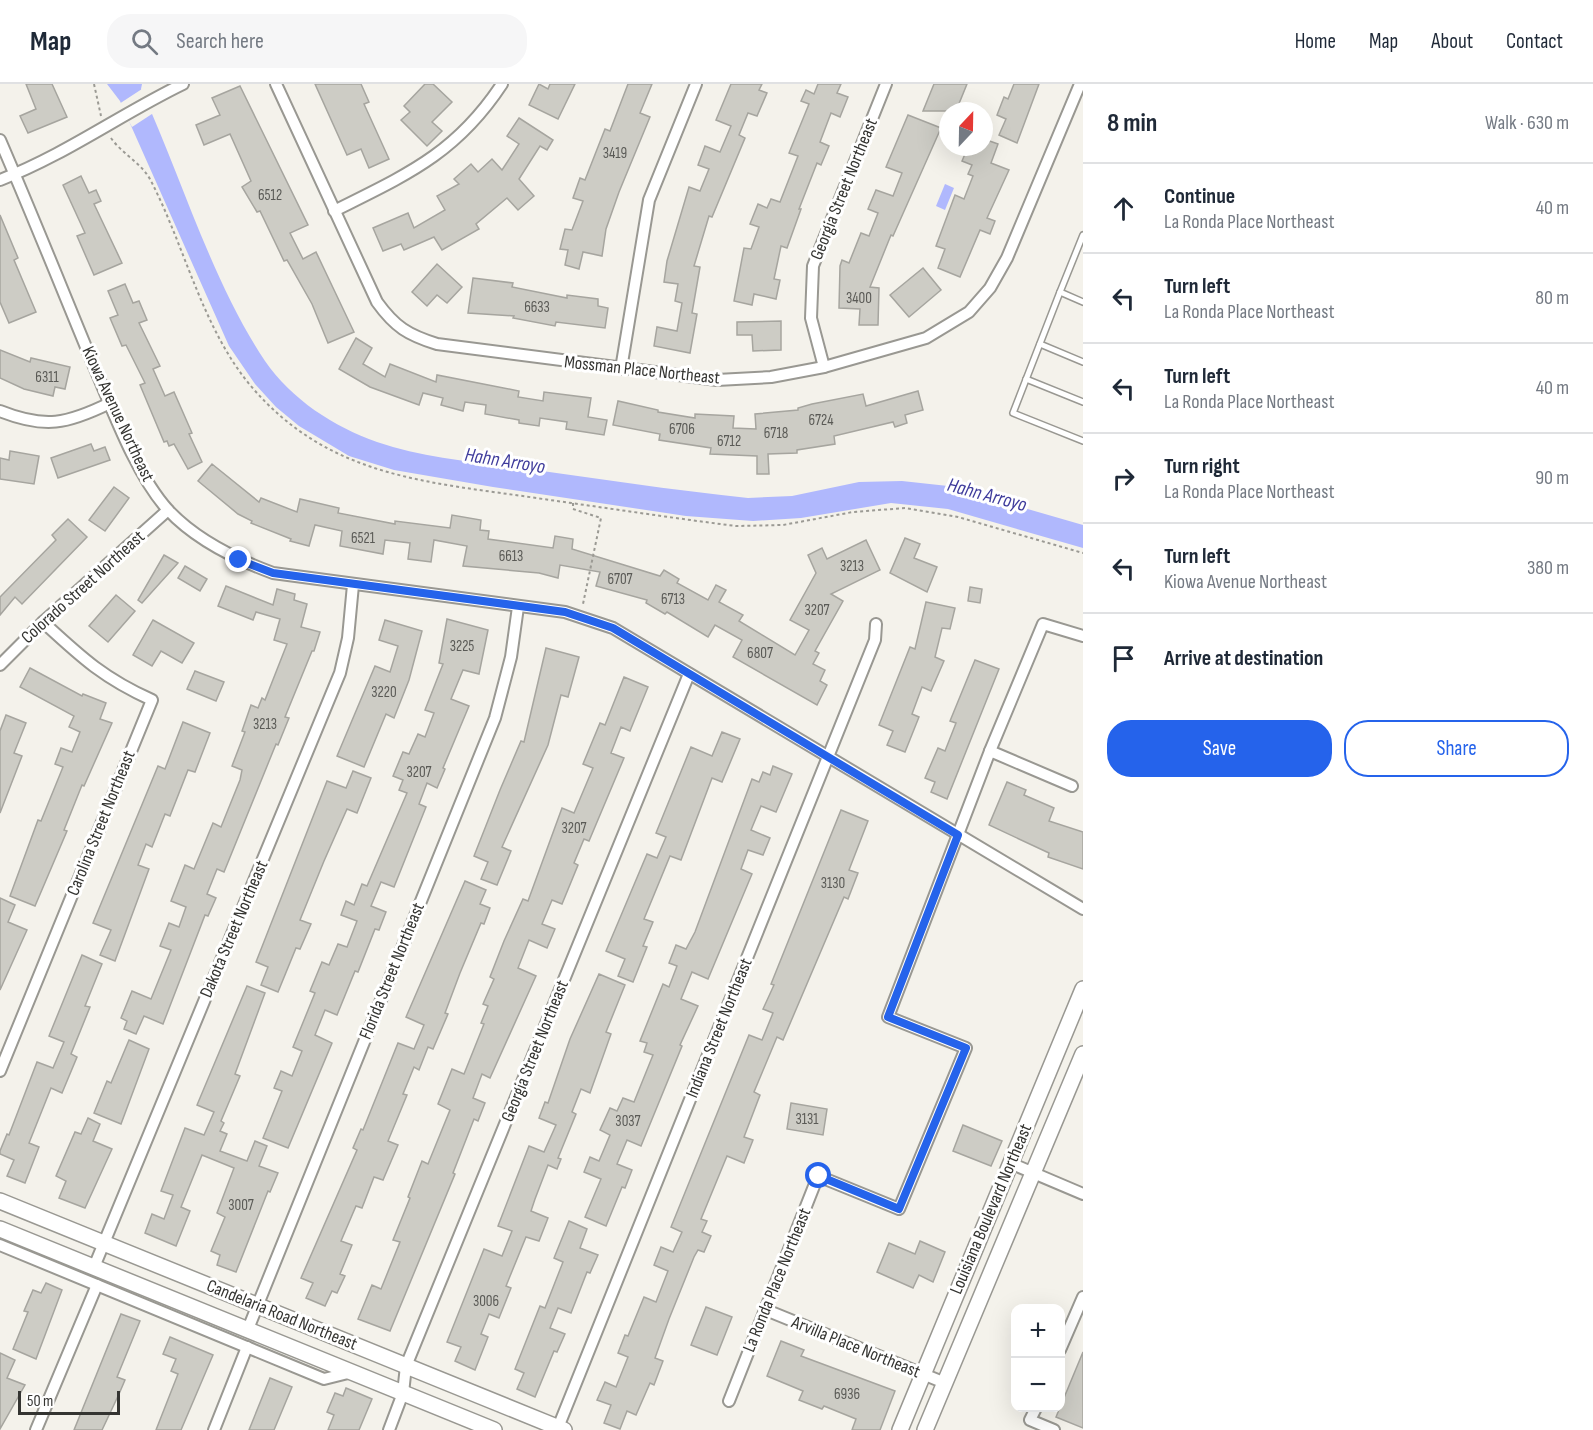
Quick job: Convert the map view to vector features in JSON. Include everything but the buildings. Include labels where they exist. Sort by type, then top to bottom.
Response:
[{"type":"main road","name":"Louisiana Boulevard Northeast","points":[[900,1430],[1083,990]]},
{"type":"main road","name":"Louisiana Boulevard Northeast","points":[[925,1430],[1083,1054]]},
{"type":"main road","name":"Candelaria Road Northeast","points":[[0,1201],[559,1429]]},
{"type":"main road","name":"Candelaria Road Northeast","points":[[0,1229],[494,1430]]},
{"type":"street","points":[[0,180],[105,128],[154,98],[183,84]]},
{"type":"street","name":"Mossman Place Northeast","points":[[276,84],[377,302],[391,322],[414,337],[437,344],[717,380],[771,377],[824,367],[926,338],[969,312],[990,288],[1007,258],[1080,84]]},
{"type":"street","points":[[334,211],[423,166],[456,140],[488,106],[502,84]]},
{"type":"street","points":[[621,369],[649,200],[696,84]]},
{"type":"street","name":"Georgia Street Northeast","points":[[824,367],[811,318],[813,266],[886,84]]},
{"type":"street","name":"Kiowa Avenue Northeast","points":[[0,140],[110,403],[146,480],[168,510],[202,539],[239,560],[273,573],[581,616],[613,628],[1083,909]]},
{"type":"street","points":[[0,411],[27,421],[60,422],[78,418],[110,403]]},
{"type":"street","name":"Colorado Street Northeast","points":[[0,665],[43,622],[168,510]]},
{"type":"street","name":"Dakota Street Northeast","points":[[94,1267],[340,673],[348,638],[354,585]]},
{"type":"street","name":"Florida Street Northeast","points":[[248,1329],[495,718],[511,657],[518,607]]},
{"type":"street","name":"Carolina Street Northeast","points":[[0,1071],[152,700],[116,684],[93,668],[43,622]]},
{"type":"street","name":"Indiana Street Northeast","points":[[559,1429],[875,640],[876,624]]},
{"type":"street","name":"La Ronda Place Northeast","points":[[729,1401],[819,1176],[899,1209],[966,1048],[888,1017],[990,751],[1043,624],[1083,636]]},
{"type":"street","name":"Georgia Street Northeast","points":[[389,1430],[403,1393],[406,1366],[689,674]]},
{"type":"street","points":[[990,751],[1072,786]]},
{"type":"street","points":[[1010,1163],[1083,1194]]},
{"type":"street","points":[[0,1245],[324,1379],[352,1372]]},
{"type":"street","points":[[36,1430],[97,1285]]},
{"type":"street","points":[[1065,1338],[1083,1297]]},
{"type":"street","name":"Arvilla Place Northeast","points":[[766,1310],[945,1383]]},
{"type":"street","points":[[213,1430],[247,1347]]},
{"type":"street","points":[[1034,1412],[1030,1420],[1054,1430]]},
{"type":"lane","points":[[1083,236],[1013,413],[1083,441]]},
{"type":"lane","points":[[1060,292],[1083,302]]},
{"type":"lane","points":[[1040,345],[1083,362]]},
{"type":"lane","points":[[1026,380],[1083,402]]},
{"type":"path","points":[[94,84],[105,128],[115,144],[150,179],[217,333],[236,365],[263,399],[292,427],[350,460],[399,476],[736,526],[783,525],[853,512],[904,508],[958,517],[1083,553]]},
{"type":"path","points":[[573,503],[573,509],[601,518],[581,616]]},
{"type":"water","points":[[107,84],[142,84],[141,89],[213,263],[246,330],[265,361],[287,388],[315,410],[361,436],[394,447],[465,461],[748,498],[792,496],[859,482],[902,481],[948,486],[1083,525],[1083,548],[948,509],[891,503],[801,518],[753,521],[686,516],[394,470],[349,456],[299,426],[276,407],[255,384],[229,346],[120,101]]},
{"type":"water","points":[[945,184],[954,188],[945,210],[936,206]]},
{"type":"pier","points":[[145,87],[155,112],[132,127],[119,104]]},
{"type":"route","points":[[239,560],[273,573],[565,612],[613,628],[958,835],[888,1017],[966,1048],[899,1209],[819,1176]]},
{"type":"water label","name":"Hahn Arroyo","points":[[505,461]]},
{"type":"water label","name":"Hahn Arroyo","points":[[987,495]]}]
